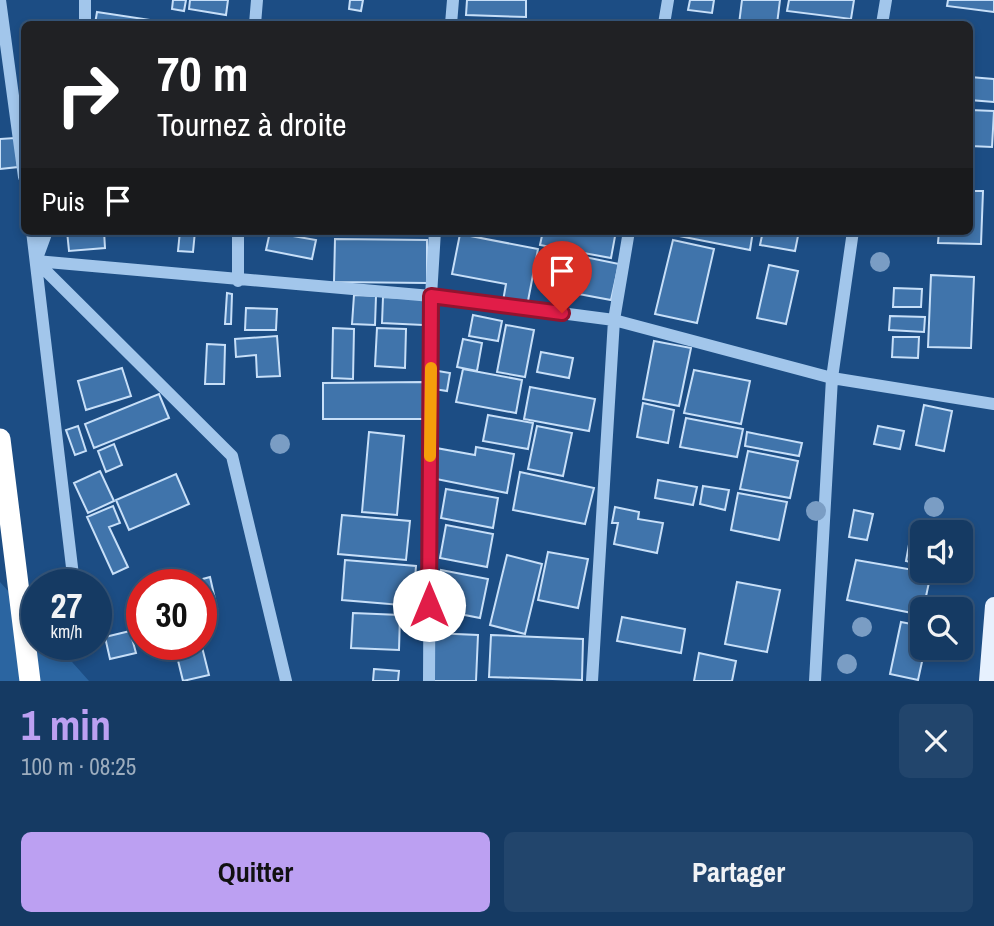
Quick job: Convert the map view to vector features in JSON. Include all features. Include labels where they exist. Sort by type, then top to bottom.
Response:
[{"type":"highway","points":[[0,439],[30,681]]},
{"type":"main road","points":[[988,681],[994,606]]},
{"type":"street","points":[[0,0],[21,155]]},
{"type":"street","points":[[85,0],[86,21]]},
{"type":"street","points":[[255,21],[257,0]]},
{"type":"street","points":[[451,21],[453,0]]},
{"type":"street","points":[[664,21],[668,0]]},
{"type":"street","points":[[882,21],[886,0]]},
{"type":"street","points":[[33,235],[72,569]]},
{"type":"street","points":[[36,261],[46,235]]},
{"type":"street","points":[[238,235],[238,281]]},
{"type":"street","points":[[429,681],[431,296],[435,235]]},
{"type":"street","points":[[592,681],[614,320],[628,235]]},
{"type":"street","points":[[815,681],[832,379],[852,235]]},
{"type":"street","points":[[36,261],[431,296],[614,320],[832,379],[994,404]]},
{"type":"street","points":[[36,261],[232,456],[286,681]]},
{"type":"shaded area","points":[[0,582],[21,605],[21,660],[70,660],[89,681],[0,681]]},
{"type":"building","points":[[173,0],[186,0],[184,11],[172,9]]},
{"type":"building","points":[[190,0],[228,0],[226,15],[189,9]]},
{"type":"building","points":[[350,0],[363,0],[361,11],[349,9]]},
{"type":"building","points":[[467,0],[526,0],[526,17],[466,15]]},
{"type":"building","points":[[690,0],[714,0],[712,13],[688,10]]},
{"type":"building","points":[[742,0],[780,0],[777,21],[739,21]]},
{"type":"building","points":[[789,0],[854,0],[851,19],[787,11]]},
{"type":"building","points":[[948,0],[994,0],[994,12],[947,6]]},
{"type":"building","points":[[97,12],[157,21],[96,21]]},
{"type":"building","points":[[973,77],[994,79],[994,102],[973,100]]},
{"type":"building","points":[[973,110],[994,111],[992,147],[973,146]]},
{"type":"building","points":[[15,138],[18,167],[0,169],[0,139]]},
{"type":"building","points":[[973,191],[983,191],[981,244],[938,243],[939,235],[973,235]]},
{"type":"building","points":[[67,235],[104,235],[105,248],[69,251]]},
{"type":"building","points":[[180,235],[195,235],[193,252],[178,251]]},
{"type":"building","points":[[269,235],[316,240],[312,259],[266,250]]},
{"type":"building","points":[[460,235],[538,249],[527,306],[503,301],[506,284],[452,274]]},
{"type":"building","points":[[542,235],[615,235],[611,258],[540,245]]},
{"type":"building","points":[[674,235],[752,235],[750,250]]},
{"type":"building","points":[[762,235],[798,235],[795,251],[760,245]]},
{"type":"building","points":[[335,239],[427,240],[427,283],[334,282]]},
{"type":"building","points":[[673,240],[714,249],[697,323],[655,314]]},
{"type":"building","points":[[580,256],[619,264],[611,300],[573,293]]},
{"type":"building","points":[[769,265],[798,271],[786,324],[757,318]]},
{"type":"building","points":[[931,275],[974,277],[971,348],[928,347]]},
{"type":"building","points":[[894,288],[922,289],[921,307],[893,307]]},
{"type":"building","points":[[227,293],[232,294],[231,324],[225,324]]},
{"type":"building","points":[[354,295],[376,296],[375,325],[352,324]]},
{"type":"building","points":[[383,297],[425,299],[423,325],[382,323]]},
{"type":"building","points":[[246,308],[277,309],[276,330],[245,330]]},
{"type":"building","points":[[473,315],[502,321],[498,341],[469,336]]},
{"type":"building","points":[[890,316],[925,317],[924,332],[889,330]]},
{"type":"building","points":[[506,325],[534,330],[525,377],[497,372]]},
{"type":"building","points":[[333,328],[354,329],[353,379],[332,378]]},
{"type":"building","points":[[377,328],[406,329],[405,368],[375,366]]},
{"type":"building","points":[[277,336],[280,376],[257,377],[256,355],[236,357],[235,339]]},
{"type":"building","points":[[893,337],[919,337],[918,358],[892,357]]},
{"type":"building","points":[[463,339],[482,343],[477,371],[457,367]]},
{"type":"building","points":[[654,341],[691,348],[679,406],[643,399]]},
{"type":"building","points":[[207,344],[225,345],[224,384],[205,384]]},
{"type":"building","points":[[541,352],[573,358],[569,378],[537,372]]},
{"type":"building","points":[[122,368],[131,396],[86,410],[78,381]]},
{"type":"building","points":[[463,369],[522,380],[516,413],[456,402]]},
{"type":"building","points":[[694,370],[750,381],[741,424],[684,413]]},
{"type":"building","points":[[438,371],[450,373],[447,391],[434,389]]},
{"type":"building","points":[[423,382],[423,419],[323,419],[323,383]]},
{"type":"building","points":[[530,387],[595,399],[589,431],[524,419]]},
{"type":"building","points":[[159,394],[169,418],[94,448],[85,424]]},
{"type":"building","points":[[643,403],[674,410],[668,443],[637,437]]},
{"type":"building","points":[[924,405],[952,411],[944,451],[916,445]]},
{"type":"building","points":[[488,415],[533,423],[528,449],[483,441]]},
{"type":"building","points":[[686,418],[743,429],[737,457],[680,447]]},
{"type":"building","points":[[78,426],[86,451],[75,455],[66,430]]},
{"type":"building","points":[[537,426],[572,433],[563,476],[528,469]]},
{"type":"building","points":[[878,426],[904,431],[900,449],[874,444]]},
{"type":"building","points":[[369,432],[404,436],[397,515],[362,512]]},
{"type":"building","points":[[747,432],[802,443],[799,456],[745,446]]},
{"type":"building","points":[[114,444],[122,465],[106,472],[98,451]]},
{"type":"building","points":[[476,447],[514,454],[507,493],[431,478],[436,448],[475,455]]},
{"type":"building","points":[[748,451],[798,461],[790,498],[740,489]]},
{"type":"building","points":[[100,471],[114,501],[88,513],[74,483]]},
{"type":"building","points":[[520,472],[594,488],[585,524],[513,510]]},
{"type":"building","points":[[176,474],[189,504],[129,530],[116,500]]},
{"type":"building","points":[[658,480],[697,487],[693,505],[655,498]]},
{"type":"building","points":[[703,486],[729,490],[725,510],[700,504]]},
{"type":"building","points":[[446,489],[498,498],[493,528],[441,518]]},
{"type":"building","points":[[738,493],[787,502],[779,540],[731,530]]},
{"type":"building","points":[[113,506],[120,523],[109,527],[128,567],[113,574],[87,517]]},
{"type":"building","points":[[615,507],[639,512],[638,519],[663,523],[657,553],[614,544],[618,523],[612,523]]},
{"type":"building","points":[[854,510],[873,514],[867,540],[849,537]]},
{"type":"building","points":[[342,515],[410,521],[406,560],[338,554]]},
{"type":"building","points":[[446,525],[493,534],[487,567],[440,558]]},
{"type":"building","points":[[910,539],[910,562],[906,561]]},
{"type":"building","points":[[548,552],[588,559],[578,608],[538,600]]},
{"type":"building","points":[[507,555],[542,564],[525,634],[490,625]]},
{"type":"building","points":[[345,560],[416,566],[413,606],[342,600]]},
{"type":"building","points":[[856,560],[910,569],[910,583],[929,583],[926,597],[910,597],[910,613],[847,600]]},
{"type":"building","points":[[441,570],[488,579],[480,618],[434,609]]},
{"type":"building","points":[[737,582],[780,590],[767,652],[725,644]]},
{"type":"building","points":[[353,613],[400,615],[399,650],[351,648]]},
{"type":"building","points":[[622,617],[685,629],[681,653],[617,641]]},
{"type":"building","points":[[901,622],[910,624],[910,660],[922,660],[918,680],[890,674]]},
{"type":"building","points":[[126,632],[126,655],[112,659],[112,635]]},
{"type":"building","points":[[433,633],[478,635],[476,681],[431,681]]},
{"type":"building","points":[[491,635],[583,639],[582,680],[489,677]]},
{"type":"building","points":[[699,653],[736,661],[732,681],[694,681]]},
{"type":"building","points":[[178,660],[205,660],[209,675],[183,681]]},
{"type":"building","points":[[374,669],[399,671],[398,681],[373,681]]},
{"type":"slow traffic","points":[[430,456],[431,368]]},
{"type":"route","points":[[429,605],[431,296],[562,313]]}]
